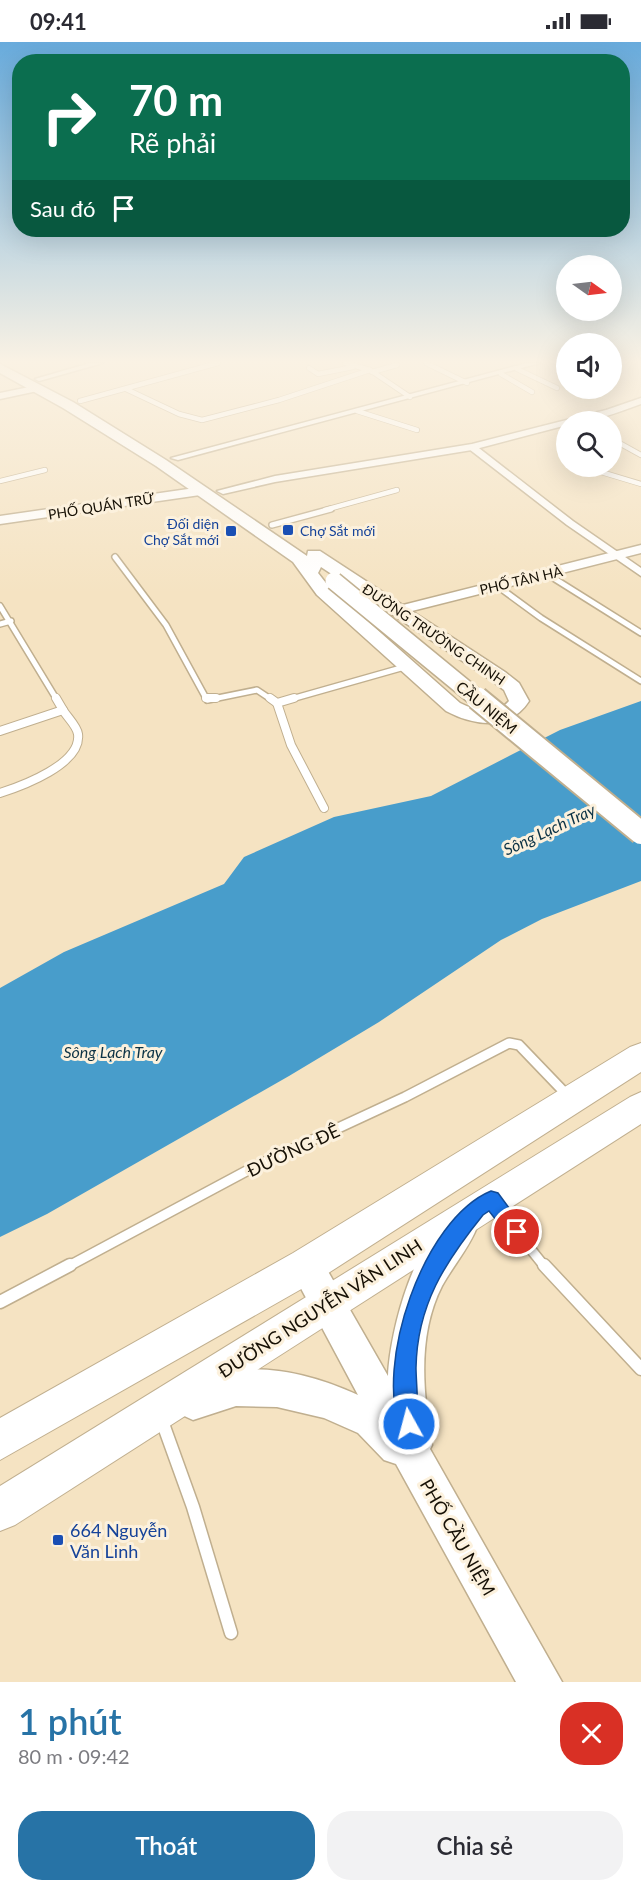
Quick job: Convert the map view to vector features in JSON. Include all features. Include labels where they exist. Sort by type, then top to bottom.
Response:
[{"type":"highway","points":[[0,1440],[306,1266],[641,1056]]},
{"type":"highway","name":"ĐƯỜNG NGUYỄN VĂN LINH","points":[[0,1510],[641,1107]]},
{"type":"main road","name":"ĐƯỜNG TRƯỜNG CHINH","points":[[124,440],[308,558],[400,610],[512,687],[519,697],[518,704],[502,716],[480,716],[460,712],[323,591],[308,558]]},
{"type":"main road","name":"ĐƯỜNG TRƯỜNG CHINH","points":[[144,440],[272,525],[334,581]]},
{"type":"main road","name":"PHỐ QUÁN TRỮ","points":[[0,520],[202,491]]},
{"type":"main road","name":"CẦU NIỆM","points":[[334,581],[641,833]]},
{"type":"main road","points":[[417,1465],[405,1403],[406,1358],[411,1320],[425,1284],[444,1248],[484,1204]]},
{"type":"main road","name":"PHỐ CẦU NIỆM","points":[[306,1266],[540,1682]]},
{"type":"main road","points":[[159,1411],[236,1388],[277,1389],[327,1400],[371,1420],[417,1465]]},
{"type":"street","points":[[175,458],[247,440]]},
{"type":"street","points":[[223,491],[275,479],[472,447],[501,440]]},
{"type":"street","points":[[472,447],[614,556],[641,573]]},
{"type":"street","name":"PHỐ TÂN HÀ","points":[[400,610],[641,549]]},
{"type":"lane","points":[[622,445],[641,455]]},
{"type":"lane","points":[[0,481],[45,470]]},
{"type":"lane","points":[[618,477],[641,484]]},
{"type":"lane","points":[[272,525],[396,490]]},
{"type":"lane","points":[[115,557],[177,640],[191,663],[207,700],[258,690],[277,704],[291,745],[324,808]]},
{"type":"lane","points":[[547,574],[641,633]]},
{"type":"lane","points":[[496,585],[559,630],[641,681]]},
{"type":"lane","points":[[0,606],[78,732],[76,747],[54,769],[31,784],[0,793]]},
{"type":"lane","points":[[0,624],[11,621]]},
{"type":"lane","points":[[277,704],[409,666]]},
{"type":"lane","points":[[0,731],[63,710]]},
{"type":"lane","name":"ĐƯỜNG ĐÊ","points":[[0,1302],[252,1168],[395,1102],[509,1043],[519,1045],[572,1101]]},
{"type":"lane","points":[[484,1204],[641,1369]]},
{"type":"lane","points":[[159,1411],[193,1507],[231,1633]]},
{"type":"water","name":"Sông Lạch Tray","points":[[641,701],[641,881],[542,919],[501,940],[379,1022],[289,1076],[47,1214],[0,1237],[0,988],[64,952],[224,884],[244,857],[334,817],[431,796],[560,730]]},
{"type":"place","name":"Chợ Sắt mới","points":[[288,530]]},
{"type":"place","name":"Đối diện Chợ Sắt mới","points":[[231,531]]},
{"type":"place","name":"664 Nguyễn Văn Linh","points":[[58,1540]]},
{"type":"route","points":[[409,1424],[405,1403],[406,1358],[411,1320],[425,1284],[444,1248],[477,1209],[491,1200],[517,1232]]}]
